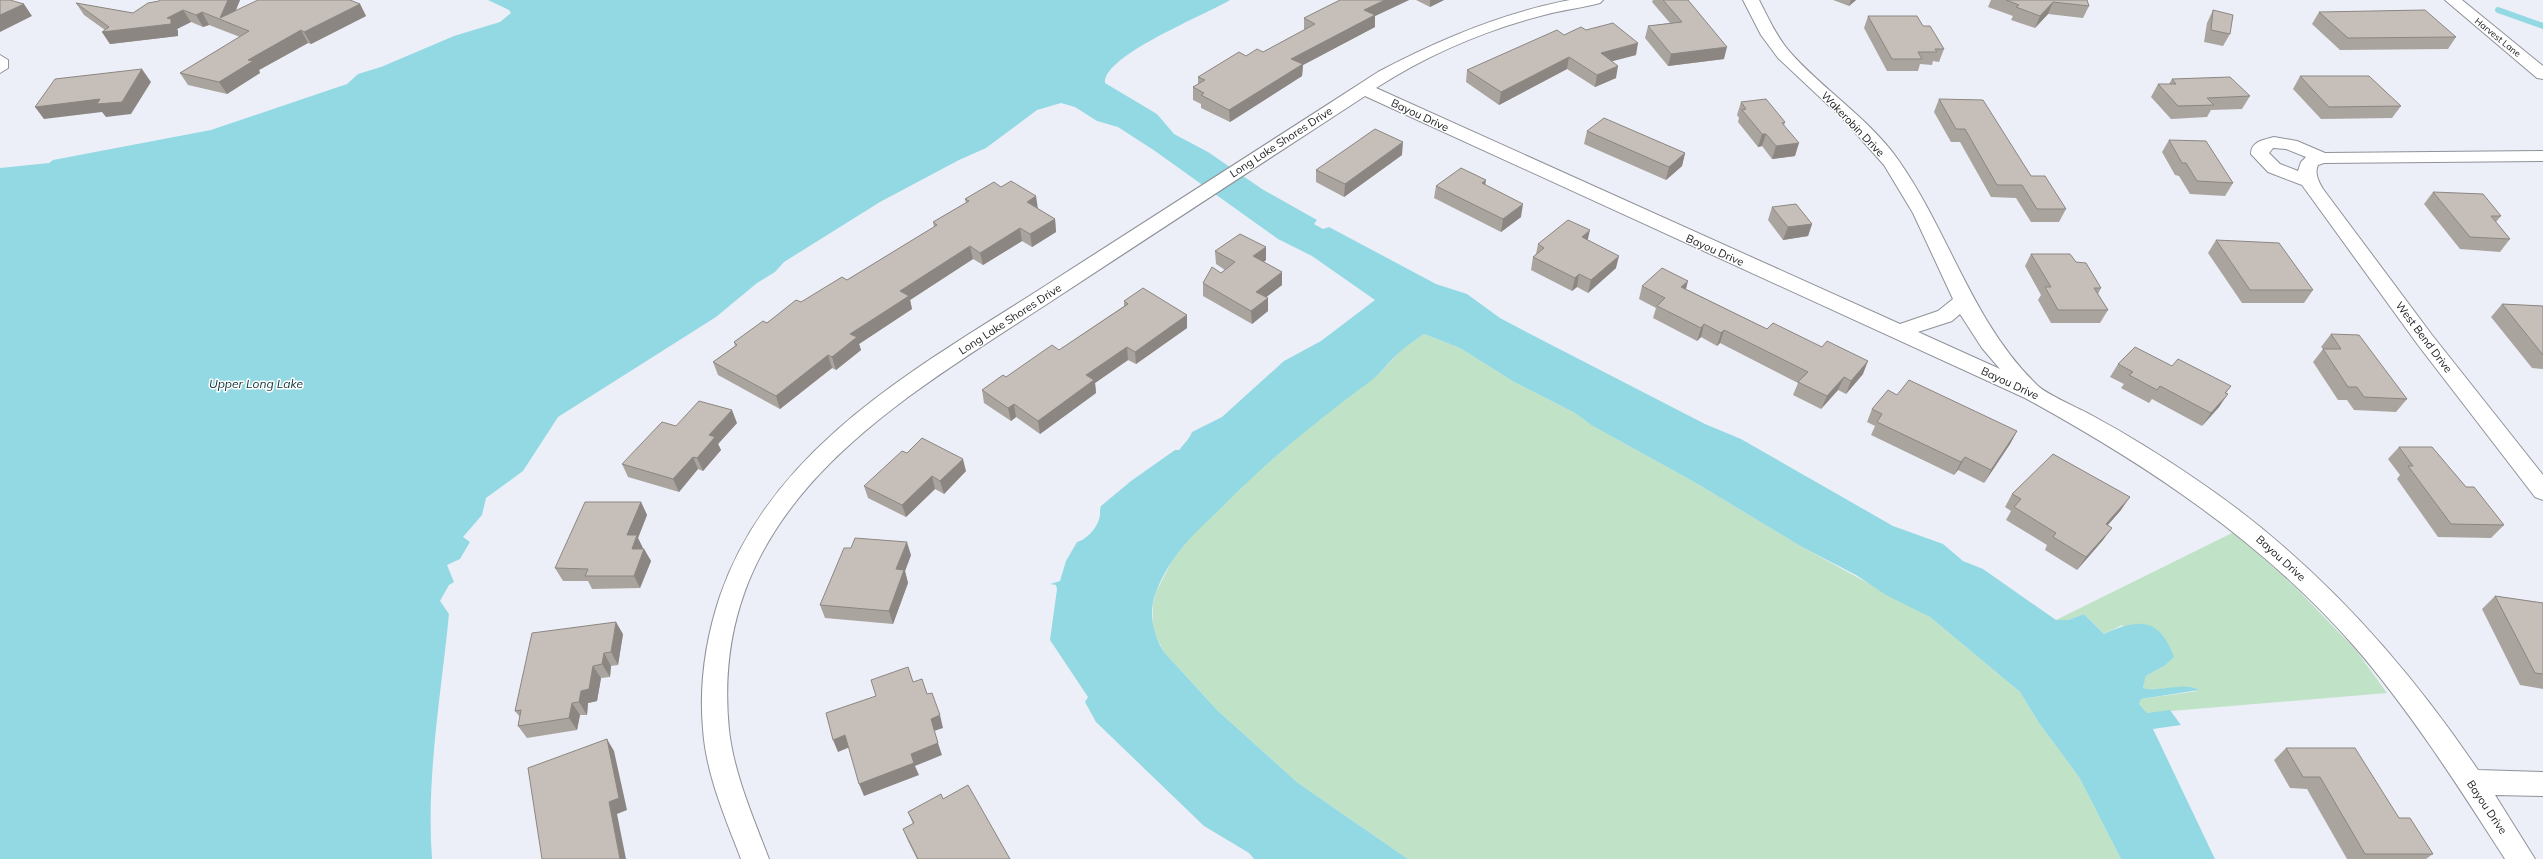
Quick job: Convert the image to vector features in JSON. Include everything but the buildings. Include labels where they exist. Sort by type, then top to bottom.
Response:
[{"type":"street","name":"Long Lake Shores Drive","points":[[755,859],[724,770],[716,730],[715,696],[723,627],[742,570],[760,533],[806,472],[848,432],[939,364],[1406,64],[1470,32],[1532,12],[1595,0]]},
{"type":"street","name":"Wakerobin Drive","points":[[1751,0],[1769,35],[1784,55],[1849,116],[1891,162],[1922,213],[1963,301],[1989,343],[2033,394]]},
{"type":"street","name":"Harvest Lane","points":[[2453,0],[2543,74]]},
{"type":"street","points":[[0,60],[0,68]]},
{"type":"street","name":"Bayou Drive","points":[[1364,90],[2033,394],[2100,428],[2161,465],[2206,495],[2264,541],[2312,586],[2402,685],[2470,782],[2521,859]]},
{"type":"street","points":[[2322,158],[2280,143],[2271,143],[2260,149],[2260,154],[2274,168],[2309,181],[2307,169],[2310,162],[2322,158],[2543,156]]},
{"type":"street","name":"West Bend Drive","points":[[2309,181],[2426,340],[2543,491]]},
{"type":"street","points":[[1898,332],[1945,316],[1963,301]]},
{"type":"street","points":[[2470,782],[2543,784]]},
{"type":"green space","points":[[1424,334],[1460,348],[1514,382],[1575,413],[1591,425],[1696,483],[1802,547],[1930,617],[2020,692],[2039,723],[2079,777],[2121,859],[1408,859],[1298,783],[1217,710],[1164,652],[1153,630],[1153,604],[1156,592],[1173,559],[1191,535],[1255,474],[1323,416],[1382,371],[1401,350]]},
{"type":"green space","points":[[2234,532],[2296,588],[2355,649],[2387,693],[2147,713],[2139,704],[2141,699],[2198,691],[2184,687],[2157,689],[2143,688],[2146,676],[2164,666],[2122,625],[2104,634],[2084,614],[2068,620],[2056,620]]},
{"type":"water","name":"Upper Long Lake","points":[[488,0],[1230,0],[1158,36],[1138,48],[1121,60],[1109,72],[1105,83],[1157,114],[1174,134],[1208,152],[1262,189],[1317,220],[1314,224],[1323,229],[1329,227],[1436,284],[1467,294],[1500,318],[1705,424],[1741,439],[1893,526],[1943,544],[1963,561],[1983,569],[2056,620],[2068,620],[2084,614],[2104,634],[2127,625],[2146,624],[2155,628],[2162,634],[2174,657],[2164,666],[2146,676],[2143,688],[2157,689],[2186,687],[2199,690],[2141,699],[2139,704],[2147,713],[2170,710],[2181,725],[2153,729],[2215,859],[2121,859],[2079,777],[2039,723],[2020,692],[1930,617],[1886,595],[1856,575],[1802,547],[1696,483],[1591,425],[1575,413],[1514,382],[1460,348],[1424,334],[1407,346],[1372,380],[1294,440],[1239,490],[1184,545],[1169,566],[1156,592],[1152,615],[1155,631],[1160,645],[1164,652],[1217,710],[1298,783],[1408,859],[1254,859],[1249,853],[1204,826],[1096,722],[1085,702],[1088,697],[1050,640],[1057,589],[1056,585],[1050,584],[1060,581],[1066,561],[1077,542],[1091,533],[1096,526],[1100,517],[1101,506],[1131,481],[1175,450],[1179,450],[1192,432],[1222,417],[1284,361],[1321,341],[1375,300],[1312,256],[1278,239],[1155,151],[1118,127],[1097,121],[1075,107],[1061,103],[1037,110],[986,148],[959,160],[880,202],[784,262],[775,272],[757,283],[716,317],[558,417],[523,471],[486,498],[482,515],[463,537],[470,542],[460,559],[447,565],[454,582],[449,585],[440,601],[449,614],[435,736],[431,798],[432,859],[0,859],[0,168],[49,163],[53,160],[211,130],[347,84],[358,74],[381,67],[454,36],[500,22],[511,13],[509,10]]},
{"type":"waterway","points":[[2498,10],[2543,26]]}]
